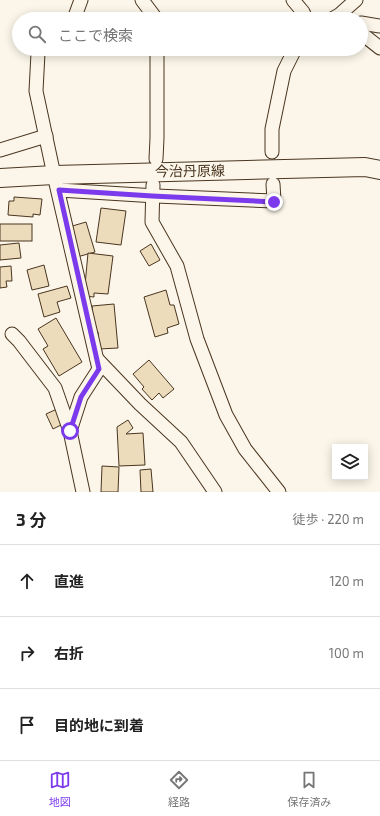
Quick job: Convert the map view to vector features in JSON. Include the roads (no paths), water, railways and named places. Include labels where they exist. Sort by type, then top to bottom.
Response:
[{"type":"main road","name":"今治丹原線","points":[[0,178],[56,182],[365,167],[380,170]]},
{"type":"street","points":[[77,12],[82,0]]},
{"type":"street","points":[[142,0],[151,12]]},
{"type":"street","points":[[293,0],[303,12]]},
{"type":"street","points":[[344,12],[356,0]]},
{"type":"street","points":[[368,24],[380,26]]},
{"type":"street","points":[[368,39],[380,48]]},
{"type":"street","points":[[38,56],[36,91],[99,369],[81,397],[70,431]]},
{"type":"street","points":[[156,160],[158,138],[157,56]]},
{"type":"street","points":[[272,152],[272,129],[284,71],[292,56]]},
{"type":"street","points":[[0,150],[46,136]]},
{"type":"street","points":[[56,182],[274,202],[273,184]]},
{"type":"street","points":[[153,190],[152,222],[177,266],[197,339],[226,415],[245,449],[278,492]]},
{"type":"street","points":[[12,334],[55,388],[70,431],[83,492]]},
{"type":"street","points":[[97,359],[140,404],[181,442],[214,492]]}]
